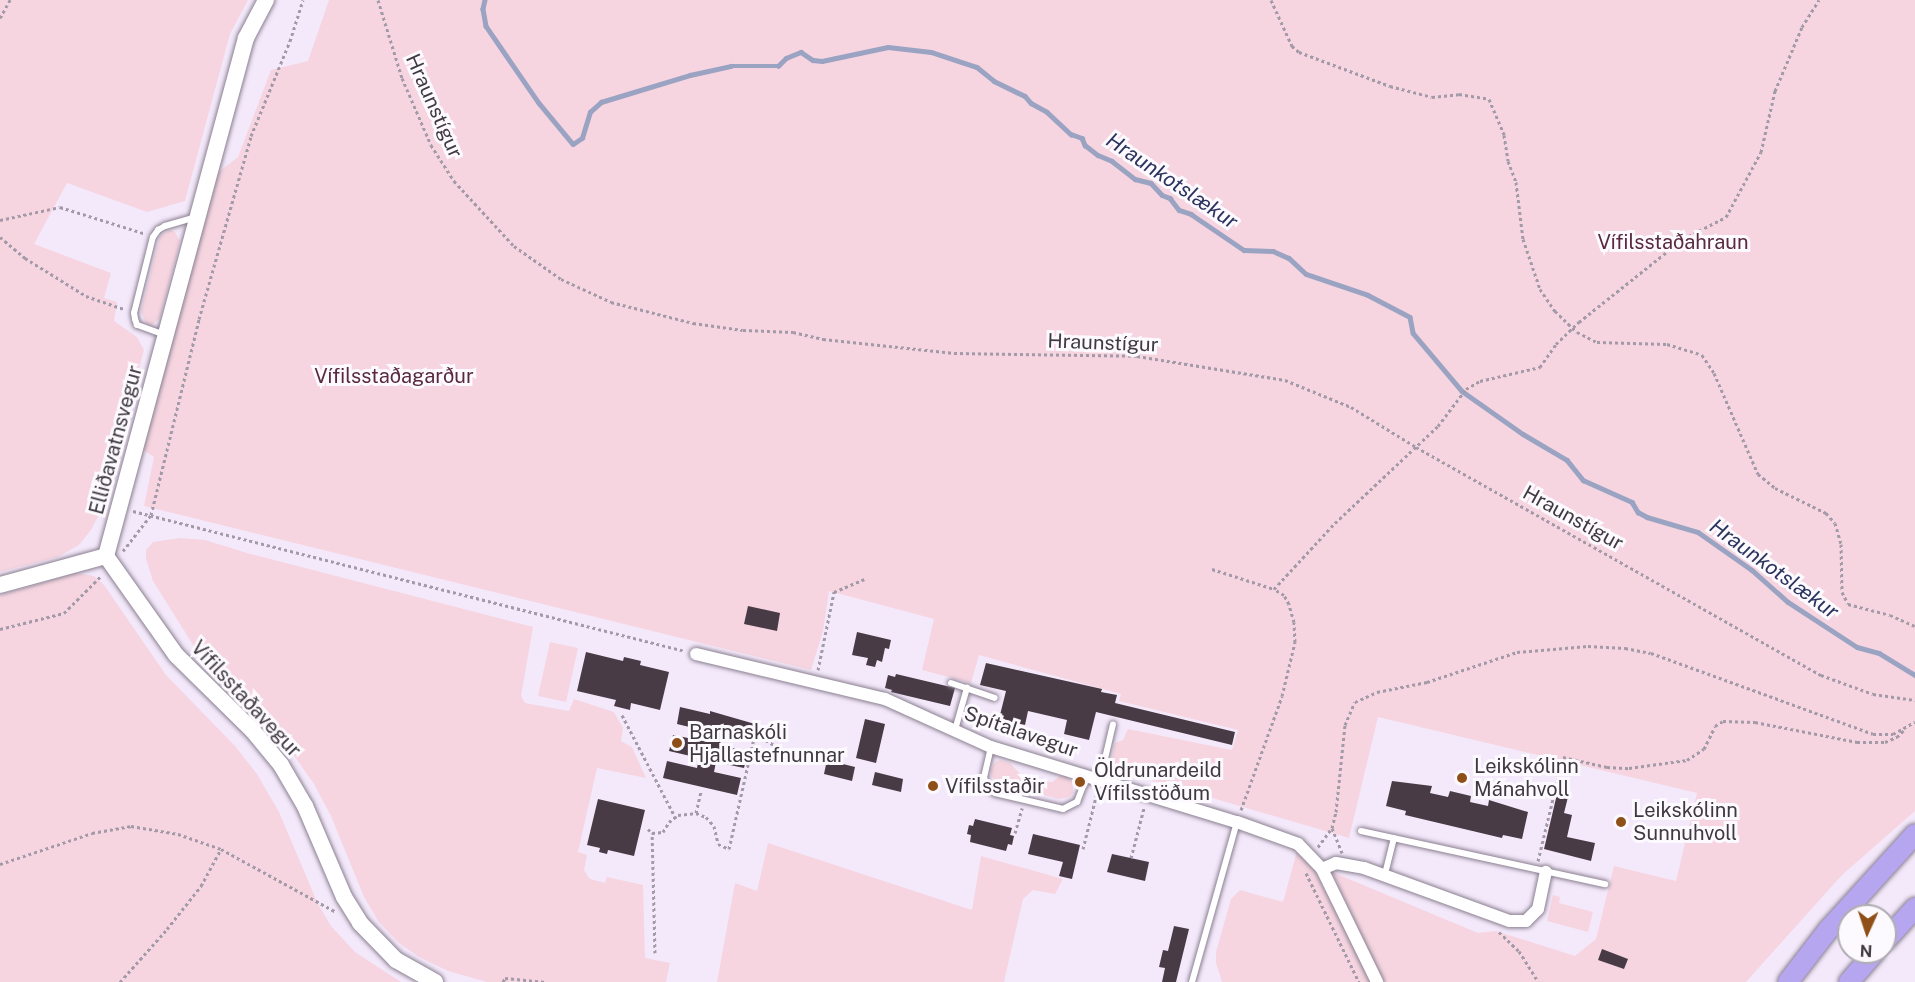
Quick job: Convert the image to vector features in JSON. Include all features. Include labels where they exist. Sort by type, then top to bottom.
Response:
[{"type":"highway","points":[[1788,982],[1829,929],[1915,834]]},
{"type":"highway","points":[[1897,928],[1915,908]]},
{"type":"highway","points":[[1849,982],[1865,964]]},
{"type":"main road","name":"Elliðavatnsvegur","points":[[110,560],[119,508],[246,38],[266,0]]},
{"type":"main road","points":[[0,585],[110,560]]},
{"type":"main road","name":"Vífilsstaðavegur","points":[[110,560],[176,655],[253,731],[281,765],[306,806],[351,910],[382,947],[412,970],[435,982]]},
{"type":"street","name":"Spítalavegur","points":[[696,654],[885,699],[991,747],[1238,822],[1298,844],[1322,869],[1377,982]]},
{"type":"street","points":[[1322,869],[1329,864],[1343,863],[1385,874],[1510,921],[1526,921],[1538,909],[1541,870]]},
{"type":"lane","points":[[166,335],[137,325],[134,313],[153,237],[165,226],[198,216]]},
{"type":"lane","points":[[951,683],[995,698]]},
{"type":"lane","points":[[955,730],[967,688]]},
{"type":"lane","points":[[1100,780],[1113,724]]},
{"type":"lane","points":[[991,747],[984,771],[987,787],[995,793],[1059,809],[1068,808],[1080,797],[1087,776]]},
{"type":"lane","points":[[1192,982],[1238,822]]},
{"type":"lane","points":[[1361,831],[1605,884]]},
{"type":"lane","points":[[1385,874],[1394,838]]},
{"type":"path","points":[[0,18],[10,0]]},
{"type":"path","points":[[0,629],[64,613],[151,516],[199,319],[251,136],[290,41],[303,0]]},
{"type":"path","name":"Hraunstígur","points":[[378,0],[402,78],[431,145],[454,181],[514,246],[561,279],[611,302],[693,323],[743,330],[793,332],[823,339],[954,353],[1137,356],[1285,380],[1351,406],[1416,447],[1821,675],[1873,694],[1915,700]]},
{"type":"path","points":[[1271,0],[1292,46],[1299,52],[1390,86],[1432,97],[1459,94],[1489,99],[1504,135],[1508,161],[1516,182],[1523,239],[1540,289],[1555,310],[1573,327],[1597,342],[1667,344],[1702,355],[1714,373],[1758,474],[1774,488],[1826,513],[1835,523],[1841,544],[1842,592],[1848,604],[1890,615],[1915,626]]},
{"type":"path","points":[[1274,589],[1335,523],[1438,426],[1458,396],[1466,389],[1480,381],[1539,367],[1573,327],[1683,239],[1726,217],[1761,152],[1776,92],[1803,27],[1819,0]]},
{"type":"path","points":[[0,220],[60,207],[153,237]]},
{"type":"path","points":[[0,237],[25,258],[86,296],[134,313]]},
{"type":"path","points":[[119,508],[696,654]]},
{"type":"path","points":[[1212,569],[1274,589],[1284,596],[1292,613],[1296,632],[1294,651],[1282,696],[1238,822]]},
{"type":"path","points":[[815,681],[834,592],[864,579]]},
{"type":"path","points":[[1359,982],[1306,872],[1306,863],[1332,828],[1336,812],[1345,725],[1355,702],[1377,692],[1427,682],[1517,652],[1588,646],[1651,653],[1873,734],[1893,734],[1906,728]]},
{"type":"path","points":[[622,715],[675,817]]},
{"type":"path","points":[[1541,870],[1563,757],[1607,767],[1629,768],[1687,760],[1704,749],[1715,726],[1723,721],[1755,722],[1821,736],[1878,743],[1892,740],[1915,722]]},
{"type":"path","points":[[652,833],[663,832],[675,817],[696,813],[706,818],[714,826],[718,844],[729,849],[755,734],[783,750],[816,757]]},
{"type":"path","points":[[1015,833],[1037,761]]},
{"type":"path","points":[[1083,849],[1100,780]]},
{"type":"path","points":[[696,813],[701,792]]},
{"type":"path","points":[[1131,858],[1147,794]]},
{"type":"path","points":[[0,864],[92,833],[130,826],[178,834],[221,849],[334,912],[351,910]]},
{"type":"path","points":[[648,829],[652,833],[656,953]]},
{"type":"path","points":[[120,982],[201,886],[221,849]]},
{"type":"path","points":[[503,982],[505,978],[546,982]]},
{"type":"green space","points":[[0,0],[248,0],[230,34],[185,201],[147,212],[67,183],[34,244],[111,273],[104,298],[117,302],[114,321],[137,337],[144,350],[102,509],[91,530],[79,545],[58,557],[0,572]]},
{"type":"green space","points":[[329,0],[1915,0],[1915,811],[1842,875],[1746,982],[1383,982],[1332,872],[1478,933],[1496,931],[1575,956],[1596,939],[1614,866],[1676,881],[1697,793],[1378,717],[1349,838],[1110,768],[1115,743],[1123,740],[1128,729],[1232,750],[1238,730],[1119,701],[1121,694],[979,655],[971,683],[922,670],[934,619],[829,591],[823,631],[811,670],[144,506],[154,457],[137,446],[208,180],[238,157],[271,70],[308,61]]},
{"type":"green space","points":[[170,230],[175,232],[180,241],[160,318],[152,325],[146,324],[141,311],[160,236]]},
{"type":"green space","points":[[180,538],[205,540],[533,627],[521,696],[525,703],[569,711],[574,699],[614,712],[623,728],[621,741],[632,747],[646,778],[597,768],[578,852],[587,855],[584,870],[590,879],[605,883],[607,877],[643,885],[645,958],[670,963],[666,982],[487,982],[448,971],[419,957],[399,943],[378,921],[364,897],[331,816],[314,784],[295,757],[220,678],[195,648],[153,581],[146,559],[146,550],[153,542]]},
{"type":"green space","points":[[76,573],[94,576],[104,585],[166,675],[235,746],[257,774],[279,812],[318,904],[331,926],[355,952],[401,982],[0,982],[0,595]]},
{"type":"green space","points":[[550,642],[578,648],[566,702],[538,696]]},
{"type":"green space","points":[[1000,760],[1010,763],[1021,775],[1036,782],[1052,782],[1060,776],[1066,776],[1073,783],[1073,793],[1069,797],[1059,799],[998,783],[991,776],[990,771],[995,762]]},
{"type":"green space","points":[[768,843],[972,910],[981,856],[1063,879],[1055,894],[1033,890],[1023,899],[1004,982],[717,982],[735,883],[757,891]]},
{"type":"green space","points":[[1297,851],[1316,873],[1373,982],[1222,982],[1216,963],[1216,952],[1231,899],[1240,890],[1283,902]]},
{"type":"green space","points":[[1553,895],[1560,897],[1559,903],[1593,912],[1588,932],[1547,921]]},
{"type":"building","points":[[748,606],[780,613],[777,631],[744,624]]},
{"type":"building","points":[[857,632],[891,640],[889,649],[885,648],[882,662],[877,660],[875,667],[866,665],[868,658],[852,655]]},
{"type":"building","points":[[586,652],[623,661],[624,657],[641,661],[640,665],[669,672],[660,710],[631,703],[630,710],[614,706],[616,700],[577,691]]},
{"type":"building","points":[[986,663],[1102,689],[1101,692],[1117,695],[1115,703],[1235,732],[1232,745],[1096,712],[1089,740],[1064,734],[1067,720],[1028,711],[1025,725],[999,719],[1006,691],[980,685]]},
{"type":"building","points":[[896,674],[955,688],[950,706],[891,692],[892,690],[885,688],[888,675],[895,677]]},
{"type":"building","points":[[680,707],[710,714],[710,711],[755,724],[751,741],[722,734],[720,745],[748,752],[744,768],[716,762],[714,772],[741,778],[737,795],[663,778],[667,761],[697,768],[699,758],[669,751],[673,735],[703,741],[706,731],[677,724]]},
{"type":"building","points":[[865,719],[885,724],[876,763],[856,758]]},
{"type":"building","points":[[827,760],[855,767],[852,781],[824,774]]},
{"type":"building","points":[[875,772],[903,779],[901,792],[872,785]]},
{"type":"building","points":[[1392,781],[1432,786],[1430,793],[1448,797],[1450,791],[1471,796],[1470,802],[1488,806],[1489,800],[1528,812],[1522,839],[1503,835],[1502,838],[1405,815],[1406,811],[1386,806]]},
{"type":"building","points":[[1557,794],[1568,797],[1564,813],[1572,815],[1567,837],[1595,843],[1591,861],[1544,849]]},
{"type":"building","points":[[598,799],[645,810],[634,856],[608,850],[607,854],[599,852],[600,848],[587,845]]},
{"type":"building","points":[[975,819],[1012,828],[1010,835],[1014,836],[1012,845],[1008,844],[1006,851],[970,842],[971,835],[967,834],[969,825],[973,826]]},
{"type":"building","points":[[1033,834],[1080,845],[1072,879],[1059,876],[1063,862],[1028,854]]},
{"type":"building","points":[[1112,854],[1149,862],[1145,881],[1107,872]]},
{"type":"building","points":[[1174,926],[1189,929],[1176,982],[1162,982],[1165,968],[1159,967],[1163,950],[1168,951]]},
{"type":"building","points":[[1602,949],[1628,959],[1624,969],[1598,960]]},
{"type":"waterway","name":"Hraunkotslækur","points":[[485,0],[483,9],[486,26],[539,103],[573,144],[582,138],[590,112],[601,102],[690,75],[731,66],[778,66],[786,58],[801,52],[813,60],[822,61],[888,47],[931,52],[977,67],[994,81],[1025,96],[1071,134],[1082,138],[1085,145],[1098,155],[1112,161],[1135,179],[1151,183],[1162,195],[1170,198],[1179,210],[1191,214],[1244,250],[1273,251],[1289,258],[1306,274],[1368,295],[1410,317],[1413,333],[1462,391],[1523,434],[1567,460],[1583,480],[1632,502],[1638,512],[1647,517],[1698,532],[1752,570],[1788,602],[1857,647],[1879,653],[1915,675]]},
{"type":"place","name":"Barnaskóli Hjallastefnunnar","points":[[677,743]]},
{"type":"place","name":"Leikskólinn Mánahvoll","points":[[1462,778]]},
{"type":"place","name":"Öldrunardeild Vífilsstöðum","points":[[1080,782]]},
{"type":"place","name":"Vífilsstaðir","points":[[933,786]]},
{"type":"place","name":"Leikskólinn Sunnuhvoll","points":[[1621,822]]},
{"type":"park label","name":"Vífilsstaðahraun","points":[[1673,242]]},
{"type":"park label","name":"Vífilsstaðagarður","points":[[394,376]]}]
